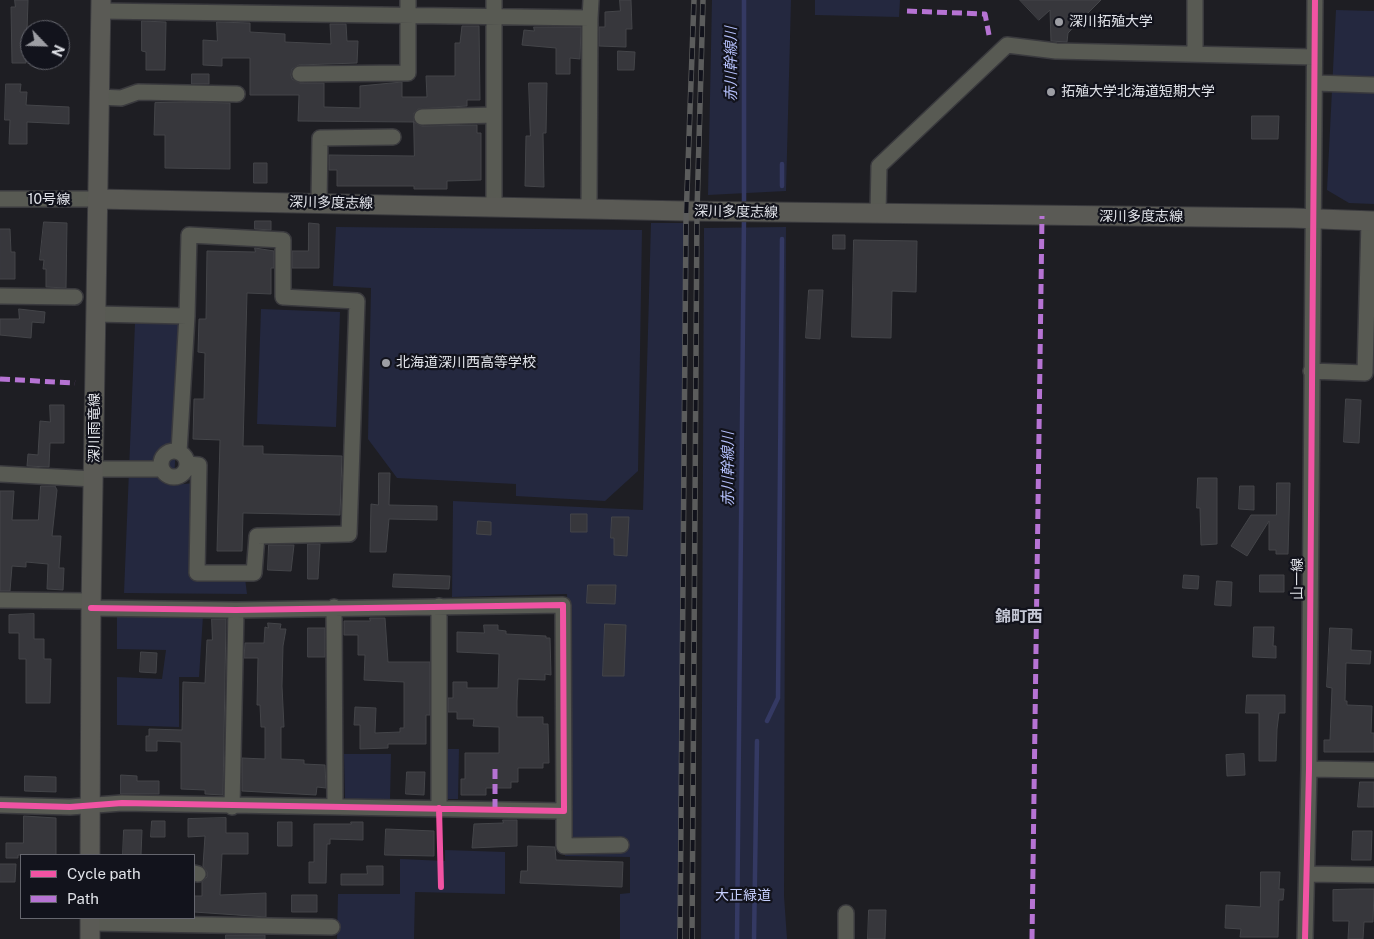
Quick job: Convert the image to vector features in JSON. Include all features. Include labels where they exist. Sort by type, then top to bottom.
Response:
[{"type":"main road","name":"深川雨竜線","points":[[90,854],[91,604],[100,5]]},
{"type":"main road","name":"深川多度志線","points":[[98,199],[1372,221]]},
{"type":"street","points":[[494,0],[494,206]]},
{"type":"street","points":[[588,208],[591,0]]},
{"type":"street","points":[[1195,0],[1195,53]]},
{"type":"street","name":"山一線","points":[[1305,939],[1309,769],[1315,0]]},
{"type":"street","points":[[100,5],[408,7],[493,17],[590,18]]},
{"type":"street","points":[[300,74],[408,73],[408,7]]},
{"type":"street","points":[[878,213],[879,166],[1006,45],[1056,51],[1195,53],[1314,58]]},
{"type":"street","points":[[1315,83],[1374,85]]},
{"type":"street","points":[[99,97],[121,98],[138,92],[237,94]]},
{"type":"street","points":[[422,117],[494,115]]},
{"type":"street","points":[[319,202],[320,138],[393,137]]},
{"type":"street","name":"10号線","points":[[0,199],[98,199]]},
{"type":"street","points":[[1311,371],[1365,373],[1372,221]]},
{"type":"street","points":[[0,474],[94,474],[161,469],[161,461],[165,455],[172,451],[183,458],[199,465],[197,573],[254,573],[258,536],[349,534],[357,301],[283,297],[283,240],[189,235],[183,458]]},
{"type":"street","points":[[0,296],[75,297]]},
{"type":"street","points":[[95,314],[187,316]]},
{"type":"street","points":[[0,600],[236,610],[334,607],[563,605],[564,846],[621,845]]},
{"type":"street","points":[[439,606],[439,808]]},
{"type":"street","points":[[334,607],[335,807]]},
{"type":"street","points":[[232,807],[236,610]]},
{"type":"street","points":[[1309,769],[1374,770]]},
{"type":"street","points":[[0,805],[90,806],[122,803],[232,807],[564,810]]},
{"type":"street","points":[[1306,874],[1374,875]]},
{"type":"street","points":[[846,913],[846,939]]},
{"type":"street","points":[[90,927],[332,927]]},
{"type":"green space","points":[[712,0],[791,0],[786,191],[708,195]]},
{"type":"green space","points":[[815,0],[900,0],[899,17],[815,15]]},
{"type":"green space","points":[[1336,10],[1374,11],[1374,204],[1349,203],[1327,190]]},
{"type":"green space","points":[[651,223],[689,223],[680,939],[620,939],[620,894],[630,893],[630,857],[565,856],[571,735],[567,594],[452,597],[453,501],[643,510]]},
{"type":"green space","points":[[336,227],[642,230],[638,471],[605,501],[516,496],[516,484],[397,478],[368,439],[371,288],[333,286]]},
{"type":"green space","name":"大正緑道","points":[[786,227],[784,896],[787,939],[701,939],[704,228]]},
{"type":"green space","points":[[261,309],[340,312],[336,427],[257,424]]},
{"type":"green space","points":[[135,323],[181,324],[174,485],[194,483],[191,579],[245,578],[247,594],[124,593]]},
{"type":"green space","points":[[117,611],[203,616],[199,677],[179,677],[179,727],[117,725],[117,677],[162,679],[166,650],[117,649]]},
{"type":"green space","points":[[447,749],[459,749],[458,799],[445,799]]},
{"type":"green space","points":[[344,754],[391,754],[390,801],[345,799]]},
{"type":"green space","points":[[445,850],[505,852],[505,894],[415,892],[414,939],[337,939],[338,894],[400,894],[400,859],[445,861]]},
{"type":"building","points":[[15,0],[28,0],[27,20],[20,20],[20,63],[12,63],[11,7],[15,7]]},
{"type":"building","points":[[620,0],[631,0],[632,29],[626,29],[626,47],[599,46],[599,27],[605,27],[605,12],[620,11]]},
{"type":"building","name":"深川拓殖大学","points":[[1020,0],[1101,0],[1068,33],[1067,42],[1051,41],[1050,10],[1039,20]]},
{"type":"building","points":[[142,21],[166,22],[165,70],[146,70],[146,52],[142,51]]},
{"type":"building","points":[[217,22],[250,23],[250,32],[285,34],[285,42],[331,44],[330,24],[346,24],[347,41],[358,41],[357,63],[299,65],[292,69],[291,75],[292,79],[300,83],[324,83],[324,107],[360,108],[360,86],[402,82],[402,97],[427,97],[426,76],[455,76],[455,43],[460,43],[462,26],[479,26],[480,100],[467,100],[467,106],[418,109],[414,113],[414,122],[298,121],[299,95],[250,95],[250,58],[222,58],[222,66],[203,65],[203,40],[217,41]]},
{"type":"building","points":[[534,27],[581,27],[580,59],[570,58],[570,74],[556,74],[556,48],[522,45],[524,30],[534,31]]},
{"type":"building","points":[[618,51],[635,52],[634,70],[618,70]]},
{"type":"building","points":[[192,74],[209,74],[209,84],[192,84]]},
{"type":"building","points":[[529,83],[547,83],[546,133],[543,133],[544,187],[525,186],[526,136],[530,136]]},
{"type":"building","points":[[6,84],[21,84],[20,92],[27,92],[26,105],[69,107],[69,124],[27,122],[27,144],[9,144],[10,120],[5,120]]},
{"type":"building","points":[[155,103],[230,103],[230,169],[165,168],[165,135],[154,135]]},
{"type":"building","points":[[1252,116],[1279,116],[1278,139],[1252,139]]},
{"type":"building","points":[[414,122],[422,126],[477,125],[477,133],[481,133],[481,180],[447,181],[447,189],[414,189],[414,186],[337,186],[337,170],[329,170],[329,155],[414,156]]},
{"type":"building","points":[[254,163],[267,163],[267,183],[254,183]]},
{"type":"building","points":[[255,221],[271,221],[271,230],[255,229]]},
{"type":"building","points":[[44,222],[67,223],[66,288],[46,287],[46,269],[43,269],[44,260],[40,260]]},
{"type":"building","points":[[309,223],[319,224],[319,268],[292,268],[292,251],[308,251]]},
{"type":"building","points":[[0,229],[10,229],[11,252],[15,252],[15,279],[0,279]]},
{"type":"building","points":[[833,235],[845,235],[845,249],[833,249]]},
{"type":"building","points":[[854,240],[917,241],[916,292],[892,291],[891,338],[852,337]]},
{"type":"building","points":[[255,248],[274,251],[274,268],[271,268],[271,294],[247,293],[243,446],[263,446],[263,454],[342,456],[340,515],[243,513],[242,551],[217,551],[220,440],[193,439],[194,399],[204,399],[205,353],[198,352],[199,319],[206,319],[207,251],[255,252]]},
{"type":"building","points":[[809,290],[823,290],[820,339],[806,338]]},
{"type":"building","points":[[19,309],[45,312],[44,323],[32,322],[31,338],[0,335],[0,319],[19,319]]},
{"type":"building","points":[[1346,399],[1361,400],[1359,443],[1344,442]]},
{"type":"building","points":[[50,405],[64,405],[64,443],[50,443],[49,467],[27,466],[28,454],[38,455],[40,421],[50,422]]},
{"type":"building","points":[[379,473],[390,473],[389,505],[437,506],[437,520],[389,519],[386,552],[370,552],[371,504],[378,505]]},
{"type":"building","points":[[1198,478],[1217,478],[1217,544],[1201,545],[1200,508],[1197,508]]},
{"type":"building","points":[[1277,483],[1290,483],[1288,554],[1276,554],[1276,550],[1269,550],[1269,521],[1247,556],[1231,546],[1251,515],[1276,515]]},
{"type":"building","points":[[41,486],[55,486],[57,490],[52,536],[61,536],[59,568],[64,568],[63,590],[47,589],[48,564],[26,562],[26,567],[12,566],[10,591],[0,591],[0,491],[14,491],[12,520],[38,520]]},
{"type":"building","points":[[1240,486],[1254,486],[1254,510],[1239,509]]},
{"type":"building","points":[[571,514],[587,514],[587,532],[571,532]]},
{"type":"building","points":[[612,517],[629,517],[627,556],[614,555],[614,538],[611,538]]},
{"type":"building","points":[[478,521],[491,522],[491,535],[477,534]]},
{"type":"building","points":[[308,544],[320,544],[318,579],[308,579]]},
{"type":"building","points":[[269,545],[294,545],[291,571],[268,570]]},
{"type":"building","points":[[394,574],[450,576],[449,589],[393,587]]},
{"type":"building","points":[[1184,575],[1199,576],[1198,589],[1183,588]]},
{"type":"building","points":[[1260,575],[1284,575],[1284,592],[1260,592]]},
{"type":"building","points":[[1217,581],[1232,582],[1231,606],[1215,605]]},
{"type":"building","points":[[588,585],[616,585],[615,604],[587,603]]},
{"type":"building","points":[[34,614],[34,639],[44,639],[44,659],[51,659],[50,703],[26,703],[26,659],[19,659],[19,633],[9,633],[9,615]]},
{"type":"building","points":[[370,618],[385,618],[388,662],[430,662],[430,715],[426,715],[426,744],[388,744],[388,748],[360,749],[360,725],[354,725],[355,707],[376,708],[375,733],[400,732],[400,728],[404,728],[404,682],[364,680],[365,655],[358,655],[358,635],[344,635],[344,621],[370,621]]},
{"type":"building","points":[[212,619],[226,619],[223,795],[205,794],[205,790],[181,789],[181,742],[157,741],[157,751],[146,751],[146,736],[149,736],[149,729],[182,730],[183,682],[205,683],[207,640],[212,640]]},
{"type":"building","points":[[268,623],[281,624],[280,629],[286,629],[283,646],[284,727],[281,727],[281,759],[304,760],[304,764],[325,765],[326,788],[317,787],[316,795],[242,791],[242,758],[265,759],[265,727],[261,727],[260,705],[257,705],[258,658],[244,658],[245,643],[264,643],[265,627],[268,628]]},
{"type":"building","points":[[605,624],[626,625],[624,676],[603,676]]},
{"type":"building","points":[[484,625],[498,625],[498,630],[506,631],[506,634],[546,636],[546,638],[550,638],[551,675],[545,674],[545,680],[518,679],[517,701],[517,717],[543,717],[543,724],[548,724],[549,763],[543,763],[543,768],[518,768],[518,782],[511,782],[511,788],[486,788],[486,795],[461,795],[461,779],[465,779],[465,753],[499,753],[499,727],[473,726],[474,719],[457,719],[457,712],[448,712],[448,698],[453,698],[453,682],[467,682],[467,688],[498,688],[499,654],[457,652],[457,632],[484,633]]},
{"type":"building","points":[[1254,627],[1274,627],[1273,646],[1276,646],[1276,658],[1253,657]]},
{"type":"building","points":[[308,628],[325,628],[325,657],[308,657]]},
{"type":"building","points":[[1330,628],[1352,629],[1351,650],[1371,651],[1370,664],[1346,663],[1345,701],[1347,701],[1347,705],[1372,706],[1371,733],[1374,733],[1374,752],[1324,752],[1324,740],[1330,740],[1332,688],[1327,687]]},
{"type":"building","points":[[141,652],[157,653],[156,673],[140,672]]},
{"type":"building","points":[[1247,695],[1285,695],[1285,713],[1279,713],[1276,761],[1259,761],[1259,713],[1246,713]]},
{"type":"building","points":[[1244,754],[1245,775],[1227,776],[1226,755]]},
{"type":"building","points":[[407,772],[425,772],[424,795],[406,794]]},
{"type":"building","points":[[121,775],[137,776],[137,781],[159,781],[159,794],[121,794]]},
{"type":"building","points":[[25,776],[56,777],[56,792],[25,791]]},
{"type":"building","points":[[1360,782],[1374,782],[1374,807],[1358,807]]},
{"type":"building","points":[[24,816],[56,818],[56,854],[20,854],[18,858],[6,858],[6,843],[23,843]]},
{"type":"building","points":[[226,818],[226,833],[248,833],[248,854],[222,854],[220,895],[266,893],[266,917],[195,912],[195,896],[202,896],[202,882],[207,877],[207,872],[203,866],[205,836],[188,837],[188,819]]},
{"type":"building","points":[[503,820],[517,820],[517,846],[472,848],[474,824],[503,823]]},
{"type":"building","points":[[152,821],[165,821],[165,837],[151,837]]},
{"type":"building","points":[[278,822],[292,822],[292,846],[278,846]]},
{"type":"building","points":[[351,822],[363,822],[363,840],[330,839],[330,844],[327,844],[326,883],[309,883],[309,862],[314,862],[314,824],[351,824]]},
{"type":"building","points":[[386,829],[434,831],[434,856],[385,855]]},
{"type":"building","points":[[124,830],[142,830],[141,854],[123,854]]},
{"type":"building","points":[[1353,831],[1372,831],[1371,860],[1352,860]]},
{"type":"building","points":[[528,846],[555,847],[556,860],[623,862],[622,887],[520,883],[521,871],[527,871]]},
{"type":"building","points":[[0,864],[16,864],[15,882],[0,882]]},
{"type":"building","points":[[367,866],[383,866],[383,885],[341,885],[341,874],[367,874]]},
{"type":"building","points":[[1261,872],[1280,872],[1279,889],[1284,889],[1283,900],[1279,900],[1278,937],[1240,937],[1241,929],[1225,928],[1226,905],[1260,907]]},
{"type":"building","points":[[1374,889],[1373,922],[1364,922],[1363,939],[1348,939],[1349,921],[1333,921],[1333,890]]},
{"type":"building","points":[[292,895],[317,895],[317,912],[292,912]]},
{"type":"building","points":[[869,910],[886,910],[885,939],[868,939]]},
{"type":"building","points":[[226,935],[265,935],[265,939],[226,939]]},
{"type":"waterway","name":"赤川幹線川","points":[[744,0],[744,206]]},
{"type":"waterway","points":[[782,164],[782,186]]},
{"type":"waterway","name":"赤川幹線川","points":[[737,939],[744,216]]},
{"type":"waterway","points":[[767,721],[778,698],[782,239]]},
{"type":"waterway","points":[[754,939],[757,741]]},
{"type":"railway","points":[[680,939],[686,220],[694,0]]},
{"type":"railway","points":[[692,939],[697,211],[703,0]]},
{"type":"marked path","points":[[907,11],[985,14],[989,35]]},
{"type":"marked path","points":[[1032,939],[1042,216]]},
{"type":"marked path","points":[[0,379],[75,383]]},
{"type":"marked path","points":[[495,769],[495,809]]},
{"type":"cycle path","points":[[1305,939],[1309,769],[1315,0]]},
{"type":"cycle path","points":[[0,805],[70,807],[122,803],[564,811],[563,605],[236,610],[91,608]]},
{"type":"cycle path","points":[[439,808],[441,887]]},
{"type":"place","name":"深川拓殖大学","points":[[1059,22]]},
{"type":"place","name":"拓殖大学北海道短期大学","points":[[1051,92]]},
{"type":"place","name":"北海道深川西高等学校","points":[[386,363]]},
{"type":"district","name":"錦町西","points":[[1019,617]]}]
